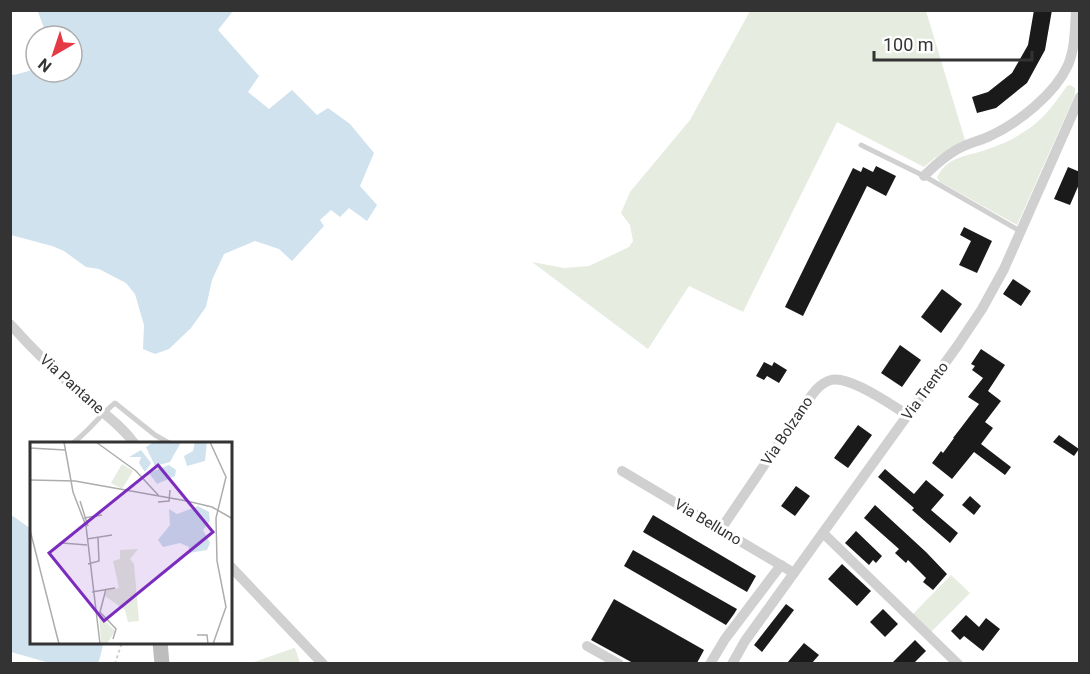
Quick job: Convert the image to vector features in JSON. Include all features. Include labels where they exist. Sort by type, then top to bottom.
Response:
[{"type":"street","points":[[924,176],[948,155],[998,133],[1038,103],[1075,59],[1076,10]]},
{"type":"street","name":"Via Trento","points":[[732,663],[745,641],[982,309],[1004,268],[1080,97]]},
{"type":"street","name":"Via Pantane","points":[[10,324],[52,368],[114,421],[133,442]]},
{"type":"street","name":"Via Bolzano","points":[[721,529],[815,390],[825,382],[838,379],[849,382],[908,415]]},
{"type":"street","name":"Via Belluno","points":[[622,471],[794,573]]},
{"type":"street","points":[[822,533],[958,663]]},
{"type":"street","points":[[710,663],[725,639],[782,566]]},
{"type":"street","points":[[232,568],[323,663]]},
{"type":"street","points":[[160,644],[162,663]]},
{"type":"street","points":[[587,646],[619,663]]},
{"type":"lane","points":[[861,145],[924,176],[1020,231]]},
{"type":"lane","points":[[74,442],[115,403],[167,442]]},
{"type":"path","points":[[115,663],[121,644]]},
{"type":"shaded area","points":[[750,11],[926,11],[965,140],[924,167],[837,122],[743,312],[689,286],[648,349],[532,262],[564,268],[589,266],[629,247],[633,241],[630,225],[621,213],[630,192],[690,120]]},
{"type":"shaded area","points":[[1070,85],[1075,88],[1075,95],[1017,225],[940,182],[937,177],[947,164],[1001,144],[1029,129],[1042,118]]},
{"type":"shaded area","points":[[951,575],[970,593],[931,632],[913,614]]},
{"type":"shaded area","points":[[294,648],[300,663],[251,663]]},
{"type":"water","points":[[233,11],[218,30],[259,76],[248,92],[269,109],[292,90],[317,115],[328,108],[350,124],[374,153],[360,186],[377,205],[367,221],[349,208],[340,217],[331,210],[320,220],[324,226],[292,261],[279,249],[255,241],[224,254],[212,280],[206,307],[191,328],[169,349],[155,354],[143,349],[144,325],[135,294],[126,283],[99,269],[86,267],[64,251],[11,235],[11,74],[24,72],[24,84],[84,84],[84,24],[42,24],[38,12]]},
{"type":"water","points":[[13,516],[30,528],[30,644],[103,645],[97,663],[46,662],[11,652],[10,518]]},
{"type":"building","points":[[1034,10],[1052,10],[1045,50],[1027,83],[996,108],[977,113],[972,97],[988,92],[1012,73],[1028,45]]},
{"type":"building","points":[[876,166],[896,176],[886,196],[867,186],[803,316],[785,307],[853,168],[861,172],[863,167],[873,172]]},
{"type":"building","points":[[1068,167],[1080,172],[1080,182],[1070,205],[1054,199]]},
{"type":"building","points":[[964,227],[992,241],[977,273],[959,265],[971,241],[960,235]]},
{"type":"building","points":[[1013,279],[1031,291],[1021,306],[1003,294]]},
{"type":"building","points":[[942,289],[962,304],[941,333],[921,317]]},
{"type":"building","points":[[900,345],[921,360],[902,387],[881,373]]},
{"type":"building","points":[[981,349],[1005,365],[988,391],[1001,401],[985,422],[993,428],[981,444],[1011,467],[1005,475],[974,452],[952,479],[932,463],[941,451],[943,453],[979,404],[968,397],[983,378],[972,370],[975,366],[971,364]]},
{"type":"building","points":[[764,362],[772,366],[774,362],[787,370],[779,383],[767,376],[764,380],[756,376]]},
{"type":"building","points":[[858,425],[872,435],[848,468],[834,458]]},
{"type":"building","points":[[1059,435],[1079,449],[1074,456],[1053,442]]},
{"type":"building","points":[[885,469],[914,494],[926,480],[944,495],[931,510],[958,533],[950,543],[878,477]]},
{"type":"building","points":[[796,486],[810,496],[795,516],[781,506]]},
{"type":"building","points":[[970,496],[981,506],[974,515],[962,505]]},
{"type":"building","points":[[875,505],[947,574],[933,590],[923,582],[926,578],[908,560],[906,563],[895,553],[899,549],[864,518]]},
{"type":"building","points":[[653,515],[756,576],[747,592],[643,532]]},
{"type":"building","points":[[856,531],[882,556],[876,563],[873,560],[869,565],[845,543]]},
{"type":"building","points":[[633,550],[737,609],[734,614],[726,625],[624,566]]},
{"type":"building","points":[[842,564],[871,591],[857,606],[828,579]]},
{"type":"building","points":[[614,599],[704,650],[697,663],[633,663],[591,640]]},
{"type":"building","points":[[786,604],[794,610],[762,652],[754,645]]},
{"type":"building","points":[[883,609],[898,624],[885,637],[870,622]]},
{"type":"building","points":[[966,615],[979,627],[986,618],[1000,629],[983,651],[964,636],[960,640],[951,631]]},
{"type":"building","points":[[915,640],[926,651],[914,663],[892,663]]},
{"type":"building","points":[[804,643],[819,655],[812,663],[787,663]]}]
